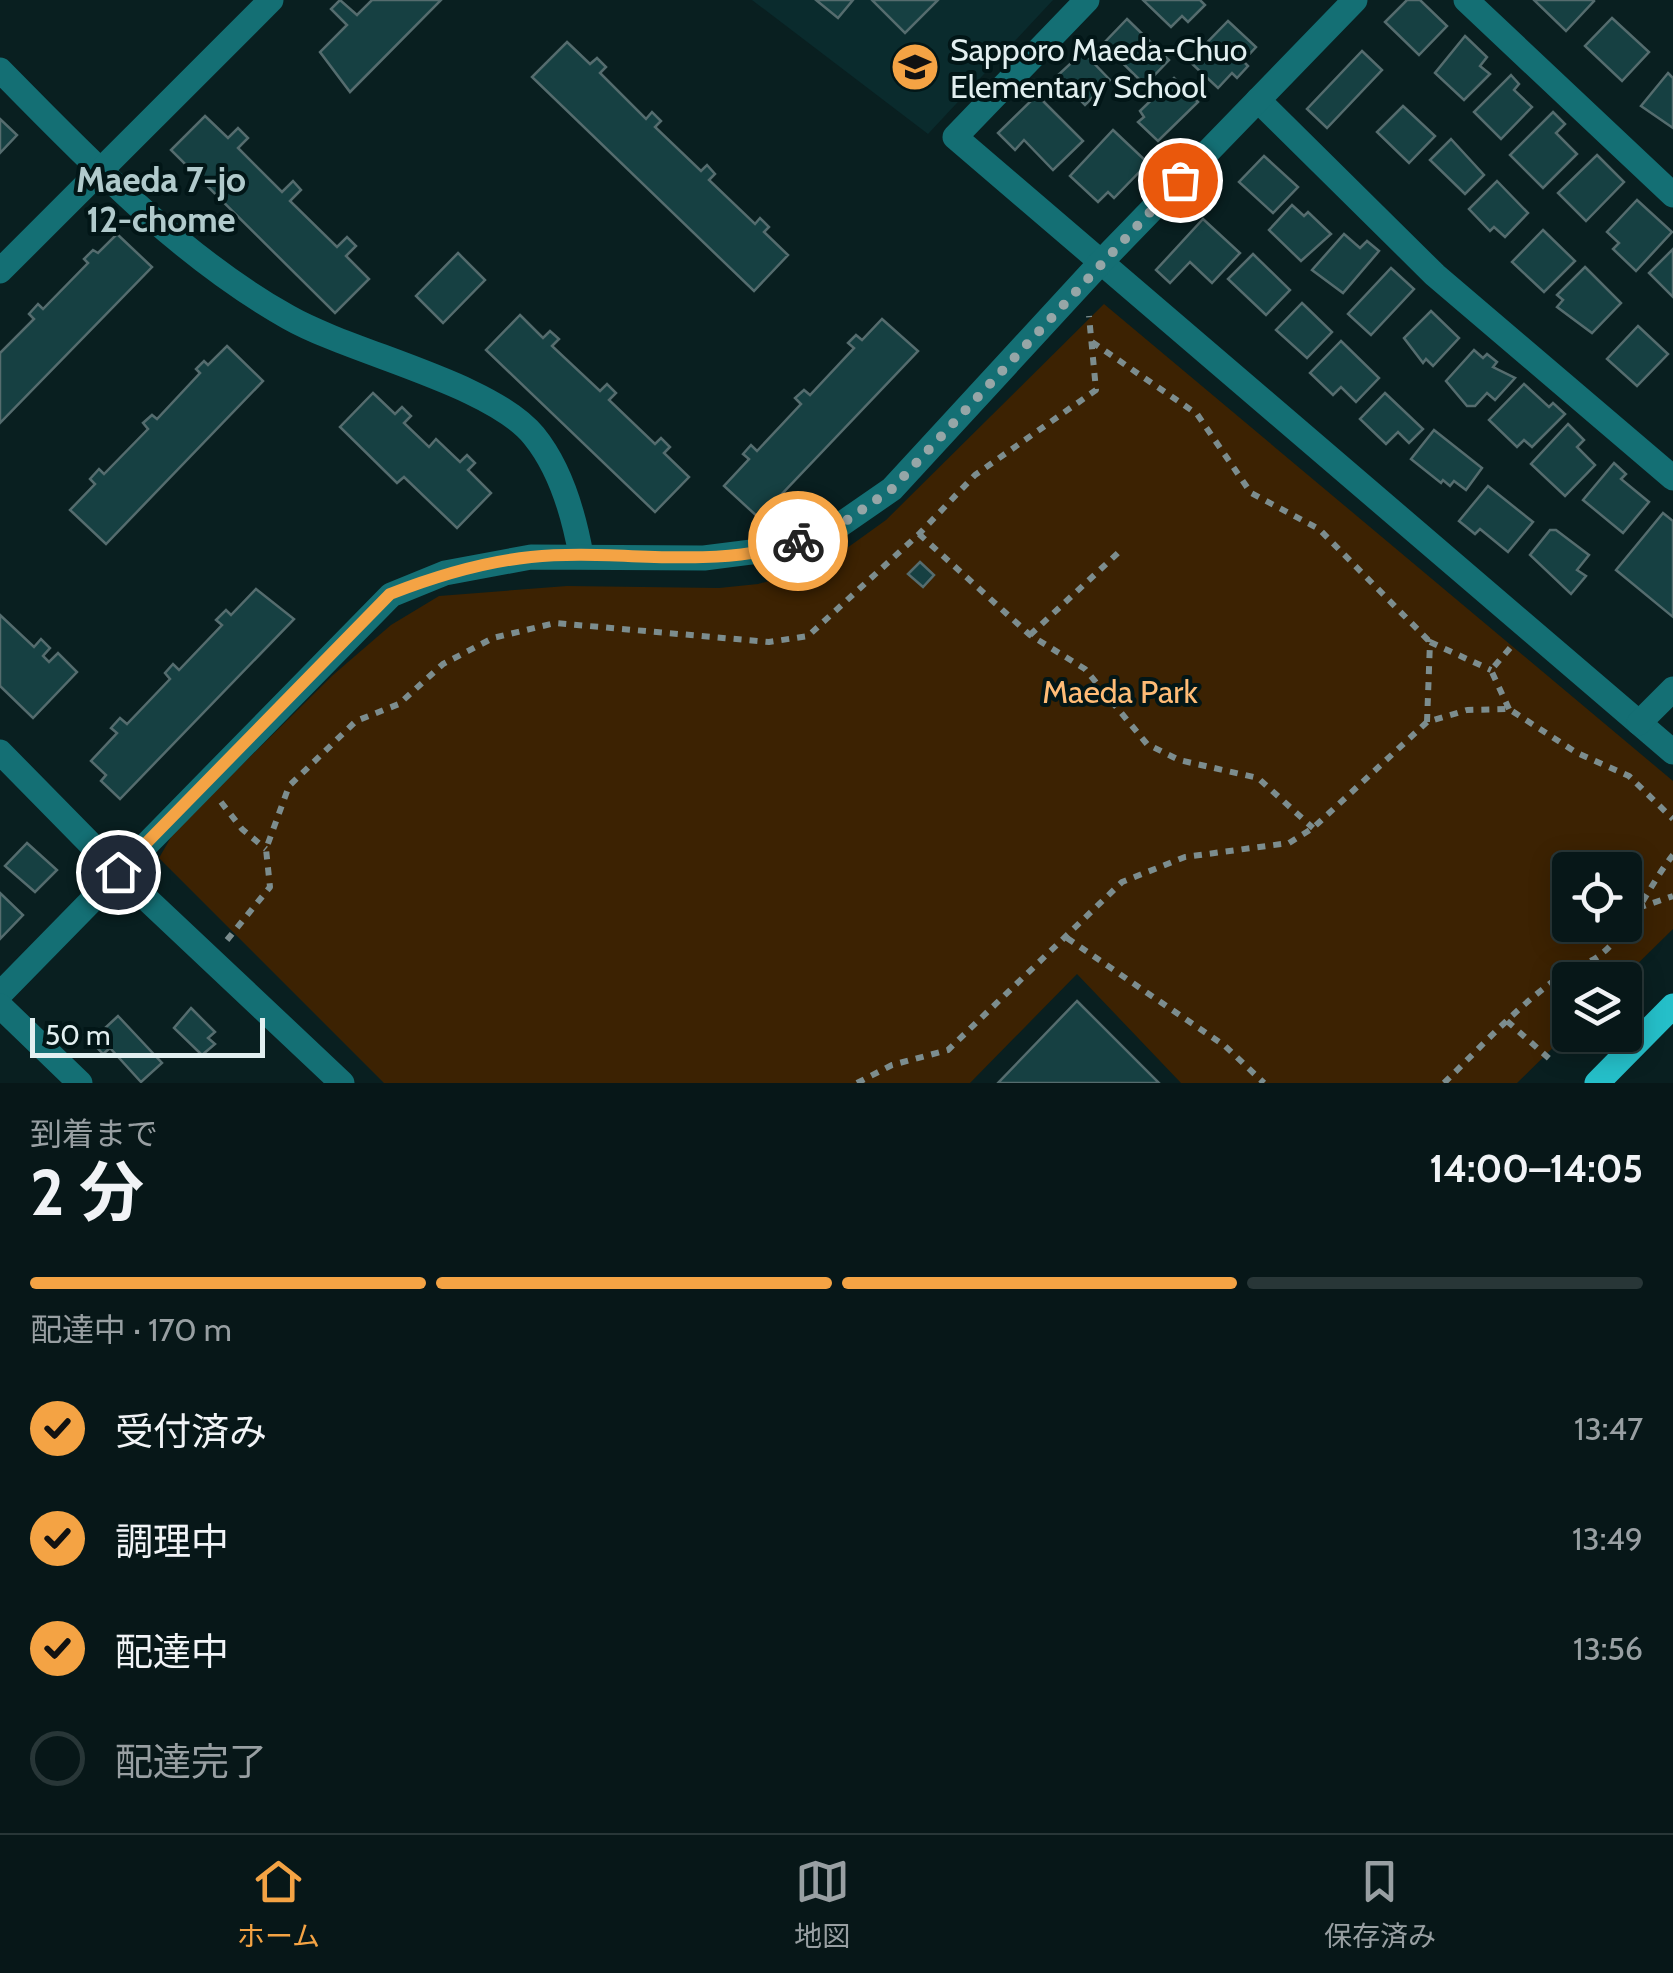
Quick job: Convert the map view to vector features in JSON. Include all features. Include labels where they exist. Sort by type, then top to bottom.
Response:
[{"type":"main road","points":[[1597,1083],[1673,1006]]},
{"type":"street","points":[[0,271],[271,0]]},
{"type":"street","points":[[1087,0],[956,137],[1673,752]]},
{"type":"street","points":[[0,994],[390,594],[445,573],[531,557],[704,558],[775,549],[840,525],[892,489],[1102,260],[1355,0]]},
{"type":"street","points":[[1466,0],[1673,195]]},
{"type":"street","points":[[0,70],[98,169],[222,276],[289,318],[361,352],[481,397],[533,435],[574,517],[580,556]]},
{"type":"street","points":[[1258,100],[1435,275],[1673,478]]},
{"type":"street","points":[[1640,723],[1673,689]]},
{"type":"street","points":[[0,752],[118,872],[342,1083]]},
{"type":"street","points":[[0,1006],[80,1083]]},
{"type":"path","points":[[227,940],[270,887],[266,849],[289,786],[356,721],[399,704],[443,664],[493,638],[554,623],[769,642],[808,636],[920,534],[974,475],[1096,390],[1087,310]]},
{"type":"path","points":[[1092,342],[1196,414],[1251,493],[1319,529],[1430,642],[1491,670],[1510,709],[1577,753],[1629,776],[1673,819]]},
{"type":"path","points":[[920,534],[1030,635],[1085,669],[1147,744],[1179,760],[1258,778],[1314,828]]},
{"type":"path","points":[[1030,635],[1119,552]]},
{"type":"path","points":[[1427,722],[1430,642]]},
{"type":"path","points":[[1491,670],[1512,645]]},
{"type":"path","points":[[857,1083],[892,1065],[948,1050],[1122,882],[1185,857],[1290,844],[1314,828],[1427,722],[1467,710],[1510,709]]},
{"type":"path","points":[[218,798],[242,829],[266,849]]},
{"type":"path","points":[[1642,902],[1673,855]]},
{"type":"path","points":[[1642,907],[1673,896]]},
{"type":"path","points":[[1067,938],[1225,1046],[1264,1083]]},
{"type":"path","points":[[1444,1083],[1507,1021],[1568,971],[1600,956],[1611,942]]},
{"type":"path","points":[[1507,1021],[1553,1062]]},
{"type":"shaded area","name":"Sapporo Maeda-Chuo Elementary School","points":[[752,0],[1053,0],[928,134]]},
{"type":"green space","name":"Maeda Park","points":[[1104,304],[1673,781],[1673,929],[1639,962],[1552,962],[1552,1049],[1517,1083],[1181,1083],[1077,974],[970,1083],[384,1083],[159,858],[174,832],[333,675],[391,625],[439,596],[567,586],[719,588],[758,584],[822,566],[886,520]]},
{"type":"building","points":[[340,0],[357,15],[372,0],[441,0],[350,92],[320,52],[347,25],[331,9]]},
{"type":"building","points":[[816,0],[853,0],[838,18]]},
{"type":"building","points":[[872,0],[938,0],[905,33]]},
{"type":"building","points":[[1143,0],[1200,0],[1205,5],[1188,22],[1182,16],[1171,27]]},
{"type":"building","points":[[1407,0],[1420,0],[1447,26],[1419,55],[1385,22]]},
{"type":"building","points":[[1534,0],[1593,0],[1594,1],[1566,31]]},
{"type":"building","points":[[1612,18],[1649,52],[1622,81],[1585,46]]},
{"type":"building","points":[[1127,19],[1169,60],[1145,85],[1103,44]]},
{"type":"building","points":[[1228,21],[1256,47],[1243,61],[1248,66],[1237,78],[1232,73],[1218,88],[1189,61]]},
{"type":"building","points":[[1465,36],[1487,57],[1480,66],[1490,74],[1464,100],[1435,73]]},
{"type":"building","points":[[567,42],[590,64],[597,58],[606,67],[600,73],[646,119],[652,112],[661,121],[655,127],[701,171],[707,165],[715,174],[709,180],[755,224],[760,218],[769,227],[764,232],[788,255],[754,291],[532,77]]},
{"type":"building","points":[[1362,51],[1382,70],[1327,128],[1307,109]]},
{"type":"building","points":[[1083,52],[1110,80],[1085,105],[1057,76]]},
{"type":"building","points":[[1668,73],[1673,78],[1673,128],[1641,106]]},
{"type":"building","points":[[1511,75],[1519,84],[1514,90],[1532,107],[1501,139],[1474,112]]},
{"type":"building","points":[[1174,78],[1198,102],[1158,141],[1138,122],[1144,117],[1140,111]]},
{"type":"building","points":[[1037,95],[1083,141],[1053,170],[1024,140],[1015,150],[998,133]]},
{"type":"building","points":[[1403,106],[1435,136],[1409,163],[1377,132]]},
{"type":"building","points":[[1553,112],[1565,124],[1556,133],[1577,154],[1543,188],[1510,155]]},
{"type":"building","points":[[205,116],[228,138],[238,128],[248,138],[238,148],[282,192],[293,181],[301,190],[290,201],[337,247],[347,237],[356,246],[346,256],[369,279],[335,313],[171,150]]},
{"type":"building","points":[[0,119],[17,135],[0,153]]},
{"type":"building","points":[[1113,130],[1148,163],[1114,198],[1108,192],[1098,202],[1070,176]]},
{"type":"building","points":[[1451,139],[1484,175],[1465,194],[1430,160]]},
{"type":"building","points":[[1597,155],[1624,182],[1586,221],[1558,193]]},
{"type":"building","points":[[1264,156],[1298,187],[1273,213],[1239,182]]},
{"type":"building","points":[[1497,181],[1528,213],[1505,237],[1494,227],[1490,231],[1469,209]]},
{"type":"building","points":[[1637,200],[1672,232],[1636,271],[1613,249],[1619,243],[1607,232]]},
{"type":"building","points":[[1292,205],[1304,216],[1308,212],[1331,234],[1301,261],[1269,230]]},
{"type":"building","points":[[1203,219],[1240,253],[1212,283],[1190,262],[1170,283],[1156,270]]},
{"type":"building","points":[[1543,230],[1575,261],[1544,292],[1512,262]]},
{"type":"building","points":[[117,234],[152,267],[0,423],[0,353],[34,319],[29,314],[38,304],[43,309],[88,263],[84,259],[93,250],[98,253]]},
{"type":"building","points":[[1344,234],[1360,248],[1367,241],[1379,251],[1343,293],[1312,270]]},
{"type":"building","points":[[1673,249],[1673,297],[1649,273]]},
{"type":"building","points":[[458,253],[485,280],[443,323],[416,296]]},
{"type":"building","points":[[1253,254],[1290,290],[1266,315],[1228,279]]},
{"type":"building","points":[[1585,267],[1621,303],[1592,333],[1557,307],[1563,300],[1557,295]]},
{"type":"building","points":[[1391,268],[1414,289],[1371,335],[1348,314]]},
{"type":"building","points":[[1302,303],[1332,332],[1307,358],[1276,330]]},
{"type":"building","points":[[1431,311],[1459,338],[1433,366],[1426,359],[1423,363],[1404,338]]},
{"type":"building","points":[[520,315],[543,338],[550,331],[559,339],[552,346],[600,391],[607,384],[616,393],[609,400],[655,444],[661,438],[670,447],[664,453],[689,477],[655,512],[486,350]]},
{"type":"building","points":[[882,319],[918,351],[759,518],[724,486],[749,459],[743,454],[751,445],[757,451],[801,404],[795,398],[804,390],[810,395],[854,348],[848,343],[856,335],[862,340]]},
{"type":"building","points":[[1638,326],[1668,354],[1637,386],[1607,359]]},
{"type":"building","points":[[1341,341],[1379,378],[1356,402],[1341,387],[1333,395],[1310,373]]},
{"type":"building","points":[[227,346],[263,381],[106,544],[70,510],[95,484],[90,479],[99,469],[104,474],[148,429],[143,423],[152,415],[157,419],[200,373],[196,369],[204,361],[208,365]]},
{"type":"building","points":[[1474,350],[1483,358],[1487,354],[1497,362],[1493,367],[1515,378],[1495,400],[1487,393],[1475,406],[1467,406],[1446,381]]},
{"type":"building","points":[[1524,384],[1549,407],[1553,403],[1565,414],[1532,447],[1524,440],[1517,447],[1489,420]]},
{"type":"building","points":[[373,393],[395,414],[402,407],[411,416],[404,423],[429,447],[436,439],[460,462],[467,455],[475,463],[468,470],[491,493],[457,528],[404,477],[397,483],[340,427]]},
{"type":"building","points":[[1385,393],[1423,429],[1409,443],[1398,432],[1386,444],[1360,419]]},
{"type":"building","points":[[1568,424],[1584,440],[1577,447],[1595,465],[1565,496],[1531,464]]},
{"type":"building","points":[[1434,430],[1482,468],[1466,490],[1454,481],[1450,486],[1443,480],[1441,483],[1411,459]]},
{"type":"building","points":[[1614,463],[1626,474],[1621,479],[1649,502],[1623,533],[1583,500]]},
{"type":"building","points":[[1488,486],[1533,522],[1508,552],[1480,529],[1475,534],[1459,521]]},
{"type":"building","points":[[1663,513],[1673,521],[1673,617],[1616,570]]},
{"type":"building","points":[[1550,530],[1556,530],[1589,555],[1577,570],[1586,576],[1571,594],[1530,555]]},
{"type":"building","points":[[920,562],[934,575],[923,587],[908,574]]},
{"type":"building","points":[[256,589],[294,619],[120,799],[101,781],[106,775],[91,761],[117,733],[111,728],[120,718],[127,724],[170,679],[165,673],[173,664],[179,670],[222,625],[216,620],[226,610],[231,615]]},
{"type":"building","points":[[0,615],[34,647],[41,639],[50,648],[43,656],[49,662],[58,653],[77,672],[33,718],[0,686]]},
{"type":"building","points":[[27,843],[57,870],[35,892],[5,866]]},
{"type":"building","points":[[0,893],[23,915],[0,939]]},
{"type":"building","points":[[1077,1001],[1159,1083],[998,1083]]},
{"type":"building","points":[[191,1008],[215,1032],[208,1038],[215,1044],[202,1055],[174,1028]]},
{"type":"building","points":[[118,1016],[162,1063],[141,1082],[110,1048],[103,1054],[91,1041]]},
{"type":"way so far","points":[[798,541],[840,525],[892,489],[1180,180]]},
{"type":"place","name":"Sapporo Maeda-Chuo Elementary School","points":[[915,67]]},
{"type":"district","name":"Maeda 7-jo 12-chome","points":[[161,199]]},
{"type":"route","points":[[118,872],[390,594],[445,573],[531,557],[704,558],[775,549],[798,541]]}]
